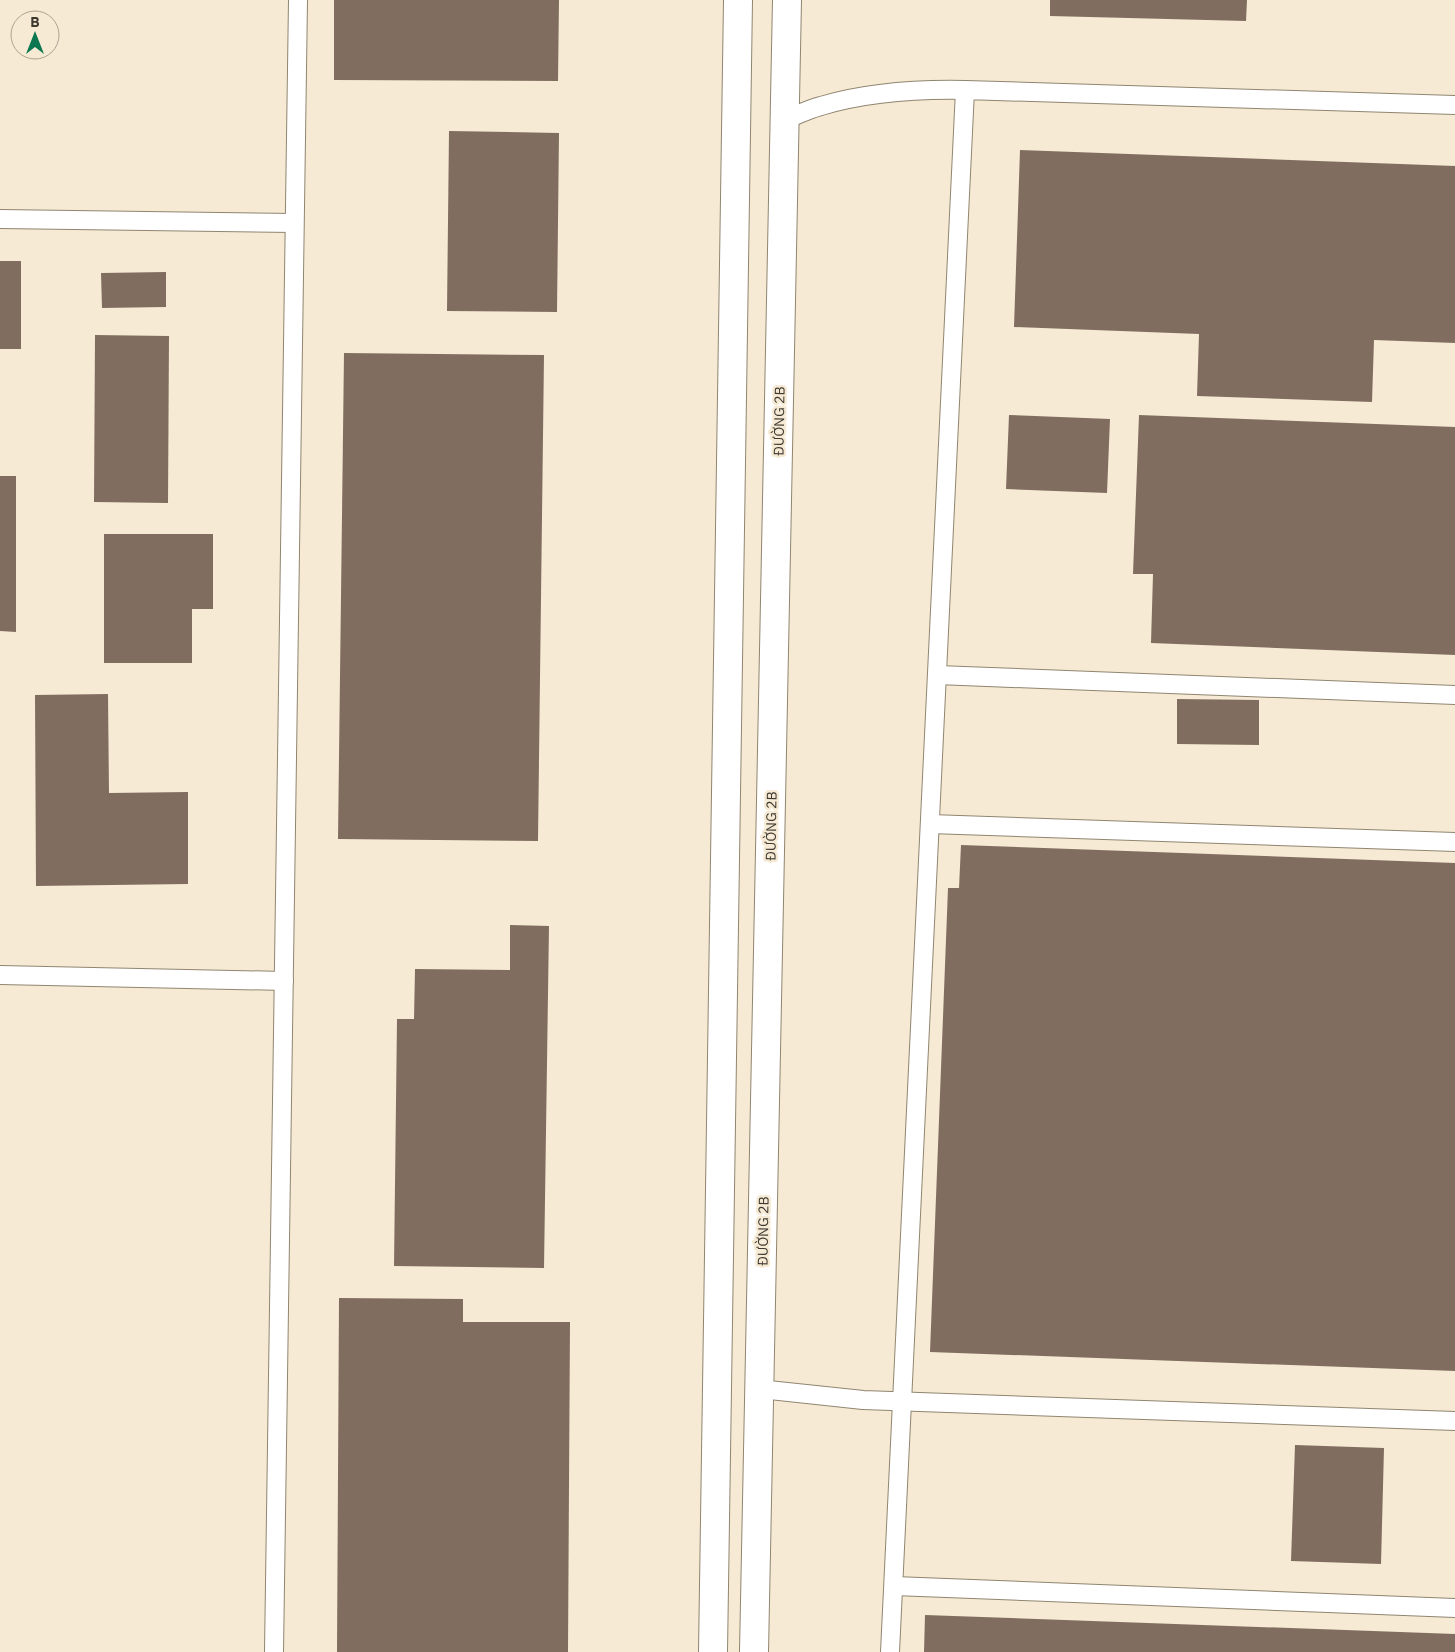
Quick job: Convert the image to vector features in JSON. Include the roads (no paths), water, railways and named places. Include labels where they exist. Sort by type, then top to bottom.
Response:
[{"type":"street","points":[[714,1652],[738,0]]},
{"type":"street","name":"ĐƯỜNG 2B","points":[[754,1652],[786,0]]},
{"type":"lane","points":[[274,1652],[298,0]]},
{"type":"lane","points":[[785,120],[819,106],[891,91],[928,89],[1455,105]]},
{"type":"lane","points":[[890,1652],[965,90]]},
{"type":"lane","points":[[0,219],[294,223]]},
{"type":"lane","points":[[937,675],[1455,695]]},
{"type":"lane","points":[[930,824],[1455,842]]},
{"type":"lane","points":[[0,975],[284,981]]},
{"type":"lane","points":[[760,1389],[863,1400],[1455,1421]]},
{"type":"lane","points":[[894,1586],[1455,1608]]}]
